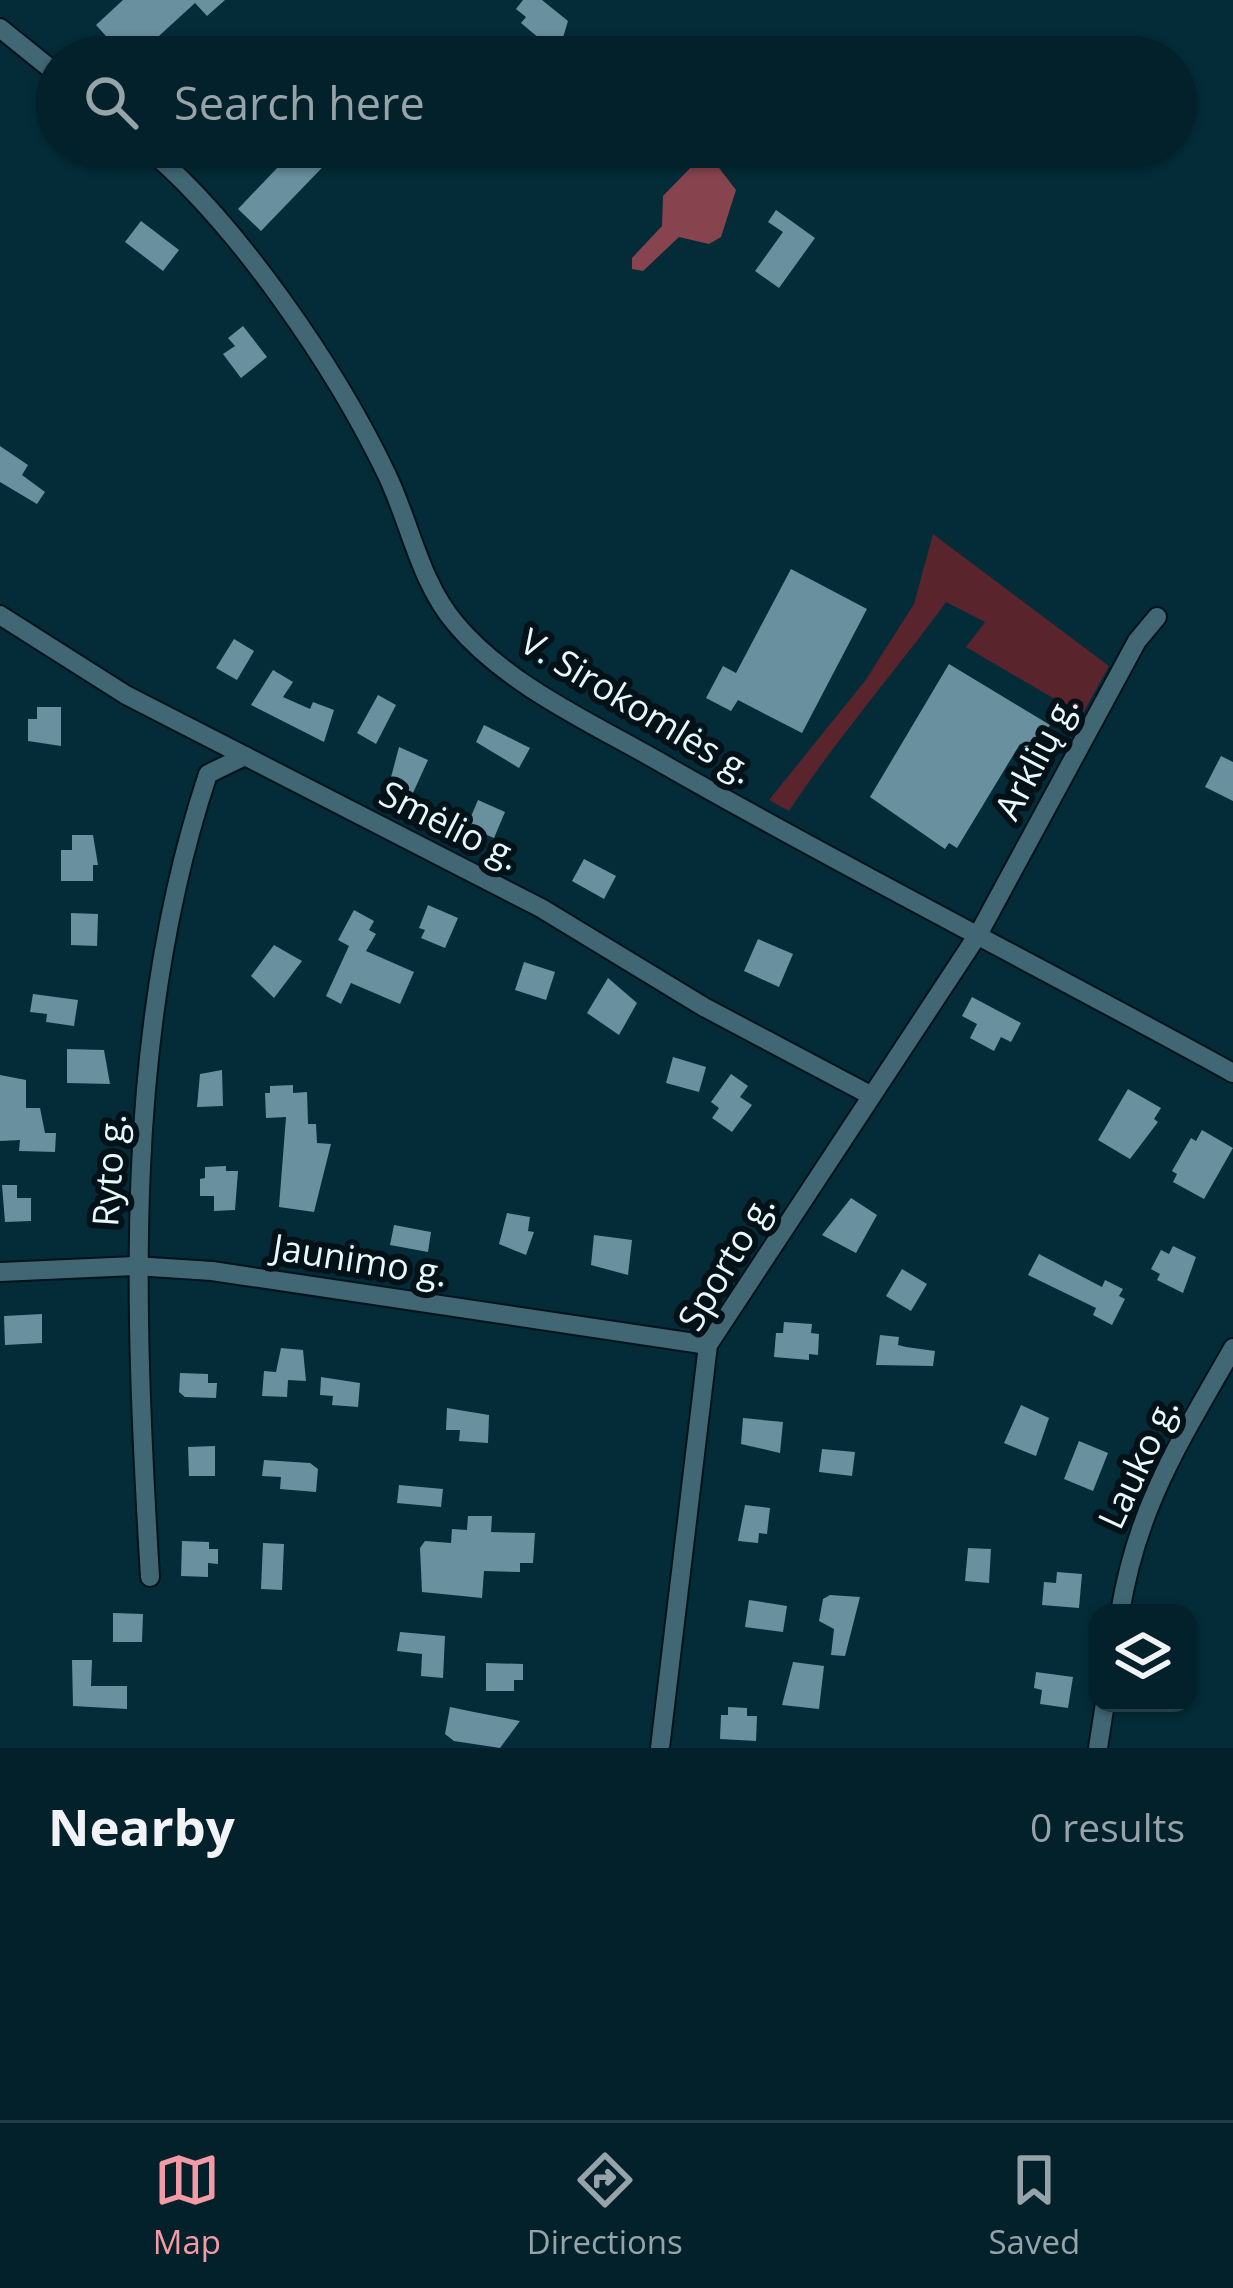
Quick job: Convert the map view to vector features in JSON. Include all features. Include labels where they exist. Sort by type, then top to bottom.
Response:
[{"type":"street","points":[[0,28],[36,57]]},
{"type":"street","name":"V. Sirokomlės g.","points":[[167,168],[218,218],[355,415],[388,476],[436,596],[456,625],[532,686],[592,723],[1233,1073]]},
{"type":"street","name":"Smėlio g.","points":[[0,615],[64,660],[541,908],[704,1007],[870,1096]]},
{"type":"street","name":"Arklių g.","points":[[979,933],[1137,641],[1157,617]]},
{"type":"street","name":"Ryto g.","points":[[150,1577],[135,1266],[151,1041],[182,854],[208,774],[206,737]]},
{"type":"street","points":[[208,774],[245,756]]},
{"type":"street","name":"Sporto g.","points":[[660,1748],[707,1345],[979,933]]},
{"type":"street","name":"Jaunimo g.","points":[[0,1272],[135,1266],[212,1271],[707,1345]]},
{"type":"street","name":"Lauko g.","points":[[1122,1604],[1133,1540],[1149,1498],[1233,1348]]},
{"type":"street","points":[[1098,1748],[1104,1712]]},
{"type":"shaded area","points":[[690,168],[719,168],[736,190],[721,237],[709,244],[679,237],[643,271],[632,269],[632,258],[662,226],[663,196]]},
{"type":"shaded area","points":[[933,534],[1109,666],[1082,715],[966,647],[985,622],[946,602],[789,811],[769,800],[865,681],[914,604]]},
{"type":"building","points":[[123,0],[225,0],[207,16],[195,3],[159,36],[106,36],[96,25]]},
{"type":"building","points":[[523,0],[542,0],[568,21],[563,36],[537,36],[521,23],[526,17],[516,9]]},
{"type":"building","points":[[277,168],[322,168],[261,231],[238,209]]},
{"type":"building","points":[[776,210],[815,238],[779,288],[755,271],[783,232],[768,222]]},
{"type":"building","points":[[141,221],[179,250],[163,271],[125,242]]},
{"type":"building","points":[[243,326],[267,357],[241,378],[223,354],[235,346],[228,338]]},
{"type":"building","points":[[0,446],[28,465],[22,475],[45,492],[37,504],[0,482]]},
{"type":"building","points":[[791,569],[867,609],[802,733],[738,700],[731,711],[706,698],[723,666],[736,673]]},
{"type":"building","points":[[234,639],[254,651],[237,680],[216,668]]},
{"type":"building","points":[[949,664],[1050,725],[1033,752],[1020,744],[957,848],[949,843],[945,849],[870,797]]},
{"type":"building","points":[[273,670],[293,682],[283,697],[310,709],[313,702],[334,710],[324,742],[251,705]]},
{"type":"building","points":[[378,695],[396,705],[376,744],[357,733]]},
{"type":"building","points":[[37,707],[61,707],[61,746],[28,741],[28,719],[37,719]]},
{"type":"building","points":[[484,725],[530,748],[519,768],[476,742]]},
{"type":"building","points":[[399,747],[428,760],[412,795],[389,785]]},
{"type":"building","points":[[1221,756],[1233,762],[1233,801],[1205,787]]},
{"type":"building","points":[[478,800],[505,812],[494,838],[487,835],[484,842],[471,836],[474,829],[467,826]]},
{"type":"building","points":[[72,835],[93,835],[98,865],[93,865],[93,881],[61,881],[61,850],[72,850]]},
{"type":"building","points":[[584,859],[616,876],[604,899],[572,881]]},
{"type":"building","points":[[428,905],[458,918],[445,948],[421,938],[425,930],[419,928]]},
{"type":"building","points":[[354,910],[374,921],[369,930],[376,934],[366,951],[414,972],[400,1004],[351,983],[341,1004],[326,996],[349,946],[338,940]]},
{"type":"building","points":[[71,913],[98,914],[97,946],[71,945]]},
{"type":"building","points":[[758,939],[793,954],[779,987],[744,971]]},
{"type":"building","points":[[274,945],[302,961],[274,998],[251,976]]},
{"type":"building","points":[[524,962],[555,972],[546,1000],[515,990]]},
{"type":"building","points":[[608,978],[637,1003],[619,1035],[587,1013]]},
{"type":"building","points":[[33,994],[78,1000],[74,1026],[46,1022],[47,1014],[30,1012]]},
{"type":"building","points":[[972,997],[1021,1023],[1011,1042],[1001,1037],[994,1051],[970,1038],[977,1024],[962,1016]]},
{"type":"building","points":[[67,1049],[104,1050],[110,1084],[67,1083]]},
{"type":"building","points":[[673,1057],[706,1067],[699,1092],[666,1083]]},
{"type":"building","points":[[222,1070],[223,1106],[197,1107],[200,1074]]},
{"type":"building","points":[[731,1074],[748,1086],[740,1097],[752,1105],[732,1132],[712,1118],[719,1108],[711,1102]]},
{"type":"building","points":[[0,1075],[26,1080],[26,1108],[40,1108],[45,1133],[56,1133],[55,1152],[19,1151],[20,1140],[0,1141]]},
{"type":"building","points":[[293,1085],[293,1093],[307,1092],[308,1124],[316,1124],[317,1143],[331,1144],[314,1212],[279,1207],[286,1117],[266,1118],[265,1093],[270,1093],[270,1086]]},
{"type":"building","points":[[1128,1089],[1161,1108],[1154,1119],[1158,1122],[1130,1159],[1098,1140]]},
{"type":"building","points":[[1202,1130],[1233,1148],[1204,1199],[1173,1182],[1177,1174],[1172,1171],[1191,1138],[1196,1141]]},
{"type":"building","points":[[226,1166],[226,1171],[238,1171],[235,1210],[214,1211],[214,1196],[200,1196],[200,1179],[205,1178],[205,1167]]},
{"type":"building","points":[[2,1185],[17,1185],[17,1198],[31,1198],[31,1221],[5,1222]]},
{"type":"building","points":[[851,1198],[877,1215],[856,1253],[822,1235]]},
{"type":"building","points":[[507,1213],[530,1217],[528,1231],[534,1232],[526,1255],[499,1244]]},
{"type":"building","points":[[394,1225],[431,1232],[428,1252],[390,1245]]},
{"type":"building","points":[[594,1235],[632,1240],[628,1275],[591,1265]]},
{"type":"building","points":[[1173,1246],[1196,1257],[1183,1293],[1157,1280],[1160,1274],[1151,1269],[1161,1250],[1169,1254]]},
{"type":"building","points":[[1039,1254],[1102,1287],[1105,1280],[1123,1289],[1119,1296],[1125,1299],[1112,1325],[1093,1315],[1096,1308],[1028,1275]]},
{"type":"building","points":[[902,1269],[927,1284],[911,1311],[886,1296]]},
{"type":"building","points":[[42,1314],[42,1343],[5,1345],[4,1316]]},
{"type":"building","points":[[784,1322],[812,1324],[811,1333],[819,1334],[818,1355],[809,1354],[809,1360],[774,1357],[776,1333],[783,1333]]},
{"type":"building","points":[[880,1335],[899,1337],[898,1345],[935,1351],[933,1366],[876,1365]]},
{"type":"building","points":[[281,1348],[303,1350],[306,1381],[288,1380],[287,1397],[262,1396],[264,1371],[276,1372]]},
{"type":"building","points":[[180,1373],[208,1374],[208,1383],[217,1383],[216,1398],[185,1397],[179,1392]]},
{"type":"building","points":[[321,1377],[360,1383],[358,1407],[332,1405],[333,1396],[320,1395]]},
{"type":"building","points":[[1021,1405],[1049,1418],[1036,1456],[1004,1443]]},
{"type":"building","points":[[447,1408],[489,1415],[488,1443],[459,1441],[460,1430],[446,1430]]},
{"type":"building","points":[[743,1418],[783,1422],[780,1453],[741,1444]]},
{"type":"building","points":[[1079,1441],[1108,1453],[1093,1491],[1064,1479]]},
{"type":"building","points":[[215,1446],[215,1476],[189,1476],[188,1447]]},
{"type":"building","points":[[822,1449],[855,1452],[852,1476],[819,1472]]},
{"type":"building","points":[[264,1460],[310,1463],[318,1469],[316,1492],[280,1489],[281,1477],[262,1476]]},
{"type":"building","points":[[399,1485],[443,1489],[441,1507],[397,1503]]},
{"type":"building","points":[[745,1505],[770,1508],[767,1534],[759,1533],[758,1543],[738,1541]]},
{"type":"building","points":[[468,1516],[492,1516],[491,1532],[535,1533],[533,1563],[520,1563],[520,1572],[484,1571],[482,1598],[422,1592],[420,1548],[425,1541],[451,1543],[452,1529],[467,1530]]},
{"type":"building","points":[[182,1541],[209,1542],[209,1549],[218,1549],[218,1564],[208,1563],[208,1577],[181,1576]]},
{"type":"building","points":[[263,1543],[284,1544],[282,1590],[261,1589]]},
{"type":"building","points":[[968,1548],[991,1549],[989,1583],[965,1581]]},
{"type":"building","points":[[1057,1572],[1082,1574],[1079,1608],[1042,1605],[1044,1582],[1056,1583]]},
{"type":"building","points":[[830,1595],[860,1597],[845,1656],[831,1655],[834,1629],[819,1621],[823,1599]]},
{"type":"building","points":[[749,1600],[787,1606],[783,1632],[745,1627]]},
{"type":"building","points":[[113,1613],[143,1614],[142,1642],[113,1642]]},
{"type":"building","points":[[400,1632],[445,1636],[443,1678],[421,1676],[422,1654],[397,1651]]},
{"type":"building","points":[[72,1660],[92,1660],[91,1686],[127,1686],[127,1709],[73,1706]]},
{"type":"building","points":[[793,1662],[824,1666],[819,1709],[782,1705]]},
{"type":"building","points":[[486,1663],[523,1664],[523,1680],[514,1680],[514,1691],[486,1691]]},
{"type":"building","points":[[1036,1672],[1073,1677],[1068,1708],[1040,1704],[1042,1690],[1034,1688]]},
{"type":"building","points":[[450,1707],[520,1721],[500,1748],[454,1741],[445,1734]]},
{"type":"building","points":[[728,1707],[747,1708],[747,1716],[757,1716],[756,1741],[720,1739],[721,1715],[728,1715]]}]
